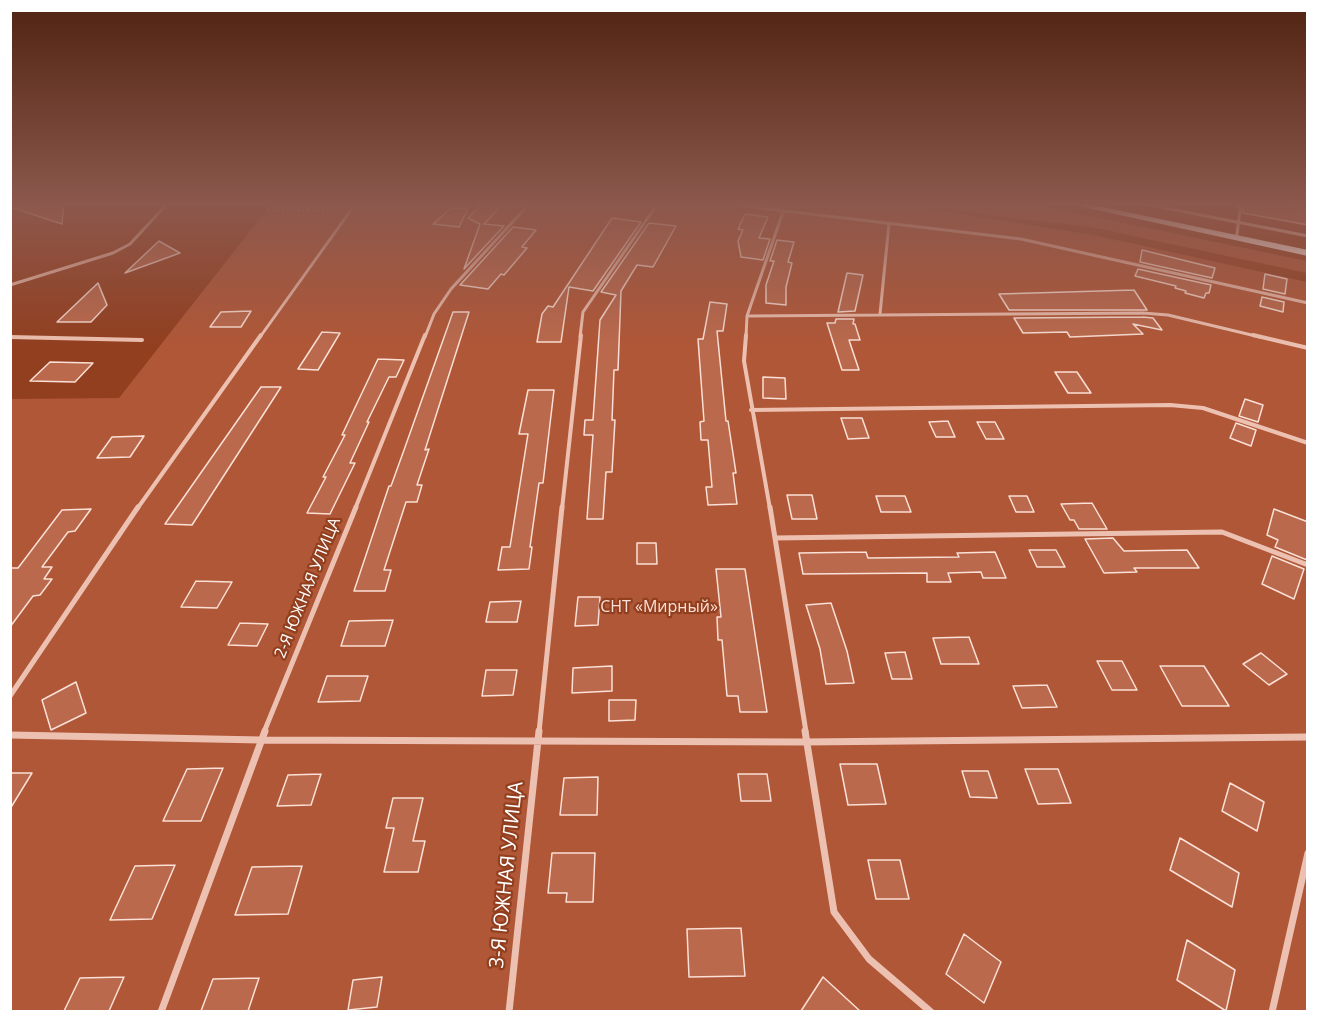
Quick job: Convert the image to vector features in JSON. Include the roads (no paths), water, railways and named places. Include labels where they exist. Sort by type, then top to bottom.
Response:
[{"type":"lane","points":[[10,285],[117,251]]},
{"type":"lane","points":[[10,696],[147,494],[322,251]]},
{"type":"lane","name":"2-Я ЮЖНАЯ УЛИЦА","points":[[161,1011],[261,741],[434,314],[451,289],[486,251]]},
{"type":"lane","name":"3-Я ЮЖНАЯ УЛИЦА","points":[[509,1011],[584,312],[626,251]]},
{"type":"lane","points":[[770,251],[747,316],[744,361],[775,538],[805,742],[834,912],[869,959],[931,1011]]},
{"type":"lane","points":[[880,314],[886,251]]},
{"type":"lane","points":[[1073,251],[1308,303]]},
{"type":"lane","points":[[747,316],[1151,313],[1308,348]]},
{"type":"lane","points":[[10,338],[142,340]]},
{"type":"lane","points":[[751,410],[1170,405],[1203,408],[1308,443]]},
{"type":"lane","points":[[775,538],[1222,532],[1308,565]]},
{"type":"lane","points":[[10,735],[261,741],[805,742],[1308,737]]},
{"type":"lane","points":[[1272,1011],[1308,853]]},
{"type":"park label","name":"СНТ «Мирный»","points":[[659,607]]}]
